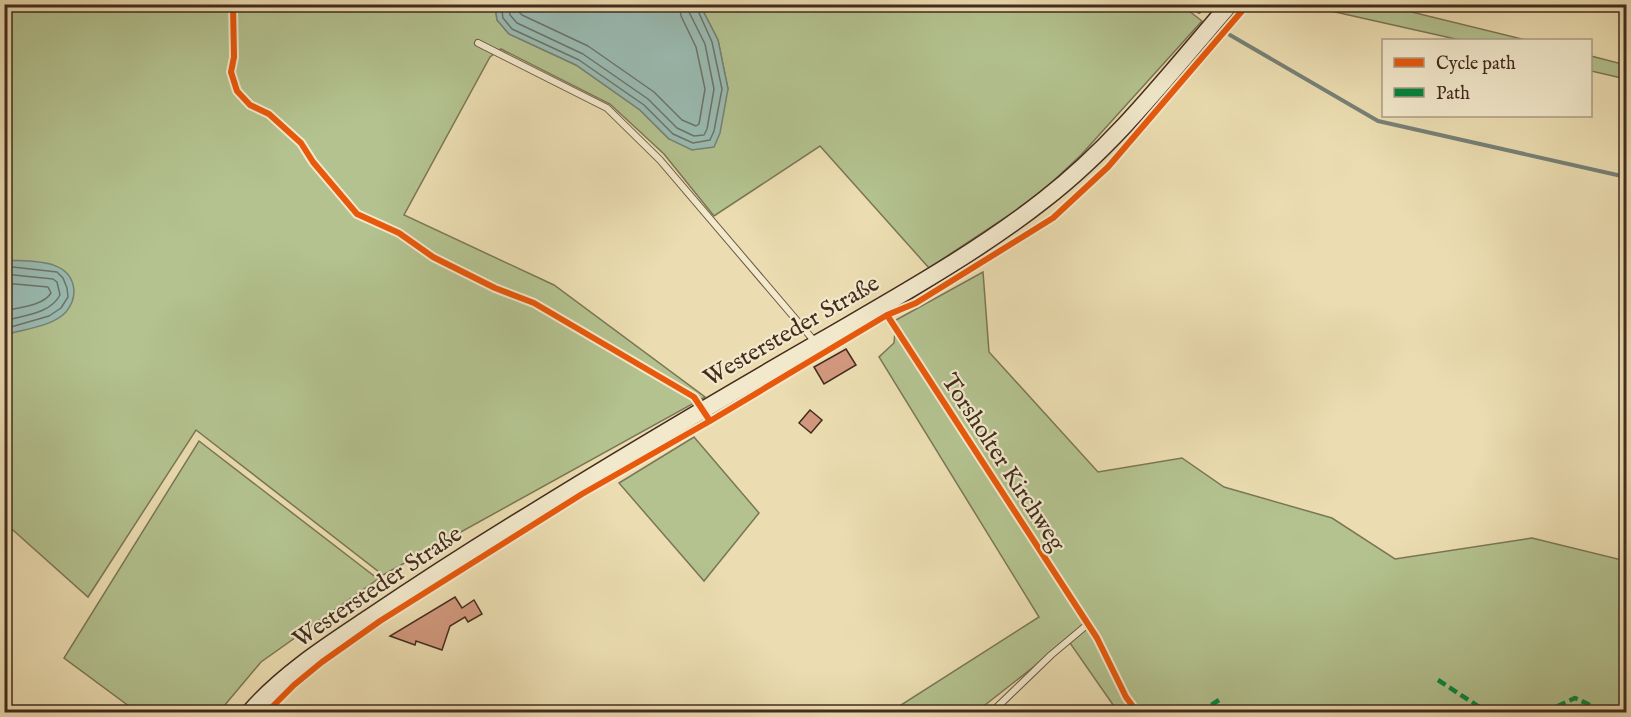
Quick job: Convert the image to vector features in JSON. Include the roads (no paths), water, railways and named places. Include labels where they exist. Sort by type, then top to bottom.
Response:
[{"type":"main road","name":"Westersteder Straße","points":[[250,712],[274,688],[315,654],[447,566],[573,488],[881,306],[998,233],[1046,199],[1092,159],[1128,122],[1230,4]]},
{"type":"lane","points":[[478,43],[607,108],[660,160],[817,344]]},
{"type":"lane","name":"Torsholter Kirchweg","points":[[881,306],[1097,638]]},
{"type":"lane","points":[[992,712],[1051,655],[1088,624]]},
{"type":"water","points":[[495,5],[700,5],[718,40],[728,89],[720,133],[714,147],[692,150],[669,139],[640,110],[576,65],[509,34],[497,20]]},
{"type":"water","points":[[5,260],[48,264],[66,272],[74,291],[72,302],[66,312],[53,321],[5,335]]},
{"type":"waterway","points":[[1189,4],[1199,12]]},
{"type":"waterway","points":[[1230,35],[1378,121],[1626,177]]}]
